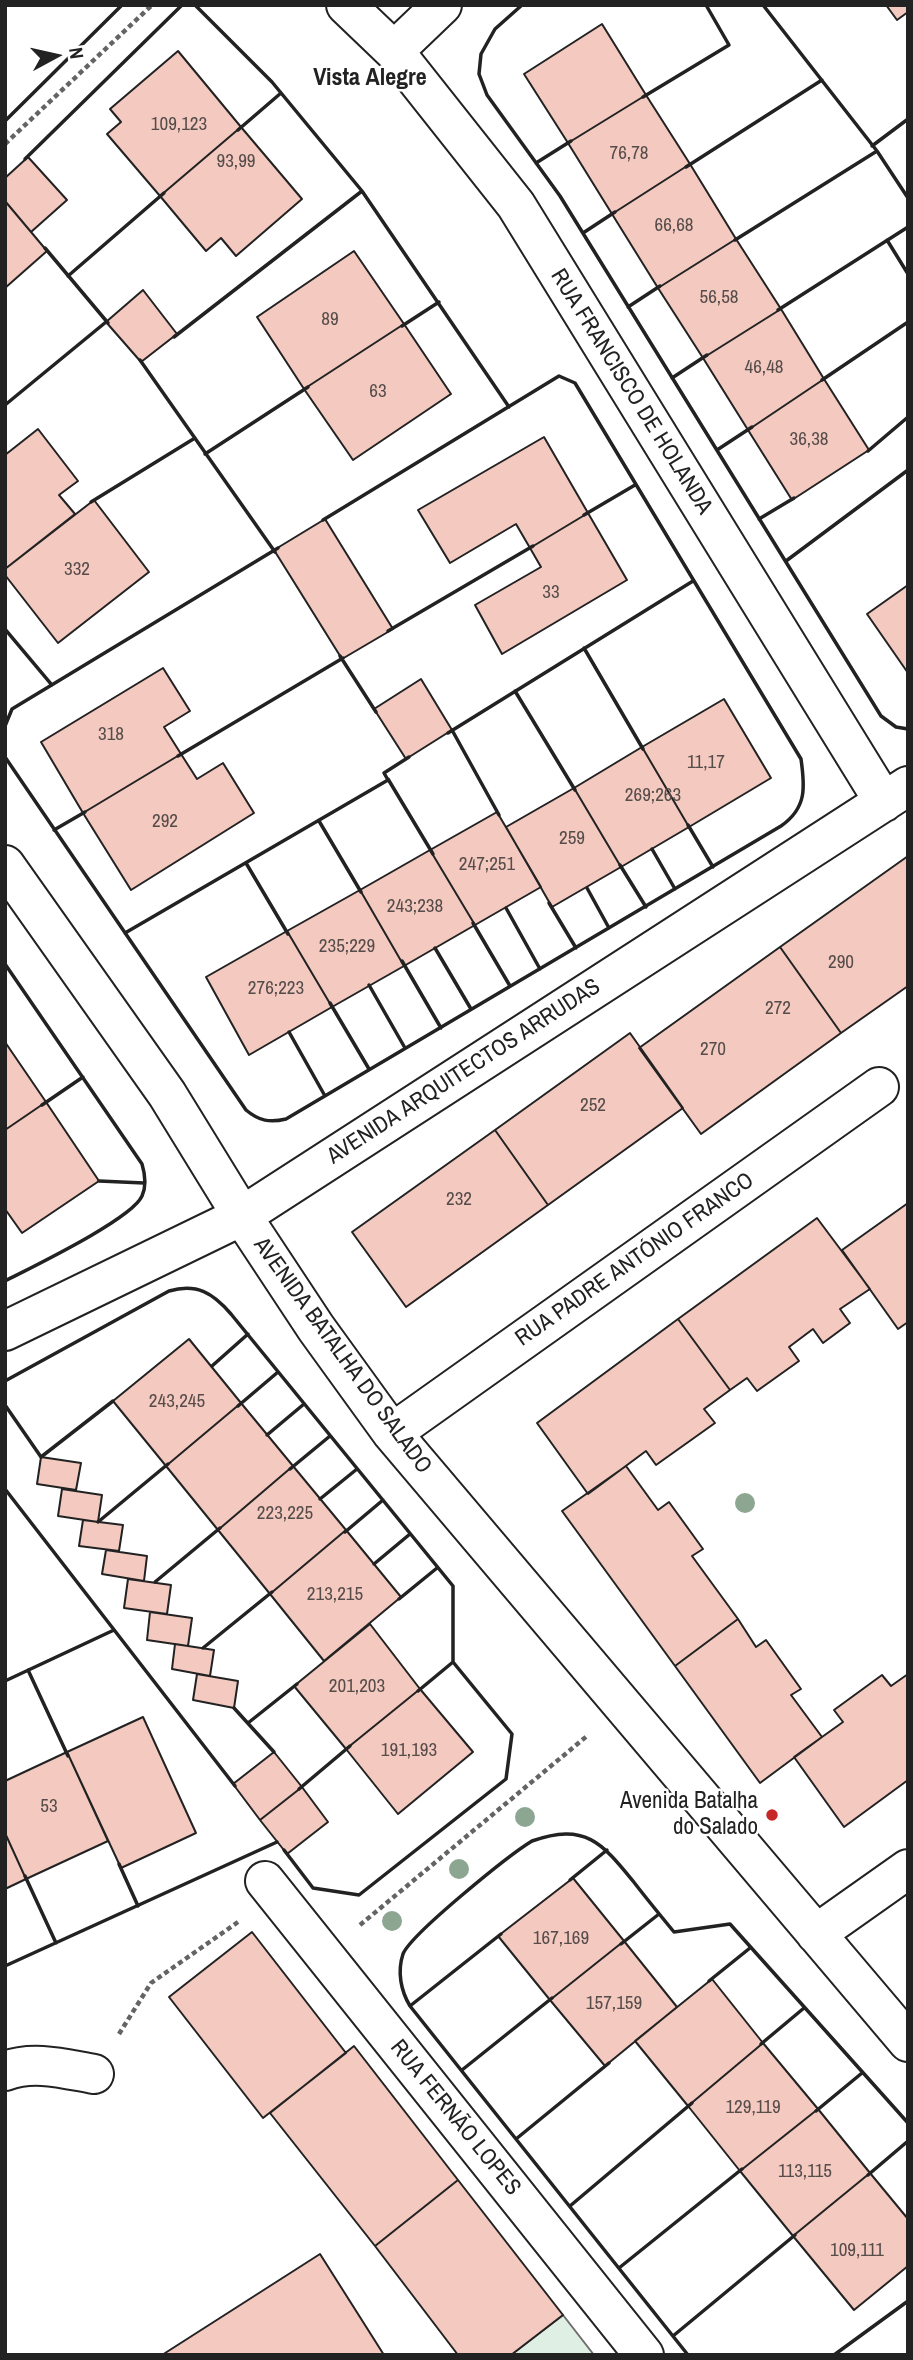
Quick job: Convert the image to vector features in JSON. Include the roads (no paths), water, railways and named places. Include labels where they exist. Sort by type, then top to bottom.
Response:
[{"type":"street","name":"RUA FRANCISCO DE HOLANDA","points":[[346,5],[394,51],[516,205],[896,794]]},
{"type":"street","points":[[394,51],[442,5]]},
{"type":"street","name":"AVENIDA ARQUITECTOS ARRUDAS","points":[[5,1331],[242,1216],[896,794]]},
{"type":"street","name":"AVENIDA BATALHA DO SALADO","points":[[5,865],[167,1094],[242,1216],[316,1328],[392,1433],[908,2042]]},
{"type":"street","name":"RUA PADRE ANTÓNIO FRANCO","points":[[392,1433],[879,1087]]},
{"type":"street","points":[[816,1934],[908,1869]]},
{"type":"street","name":"RUA FERNÃO LOPES","points":[[270,1888],[644,2355]]},
{"type":"street","points":[[5,2071],[15,2067],[46,2065],[94,2074]]},
{"type":"place","name":"Avenida Batalha do Salado","points":[[772,1815]]},
{"type":"district","name":"Vista Alegre","points":[[370,79]]}]
